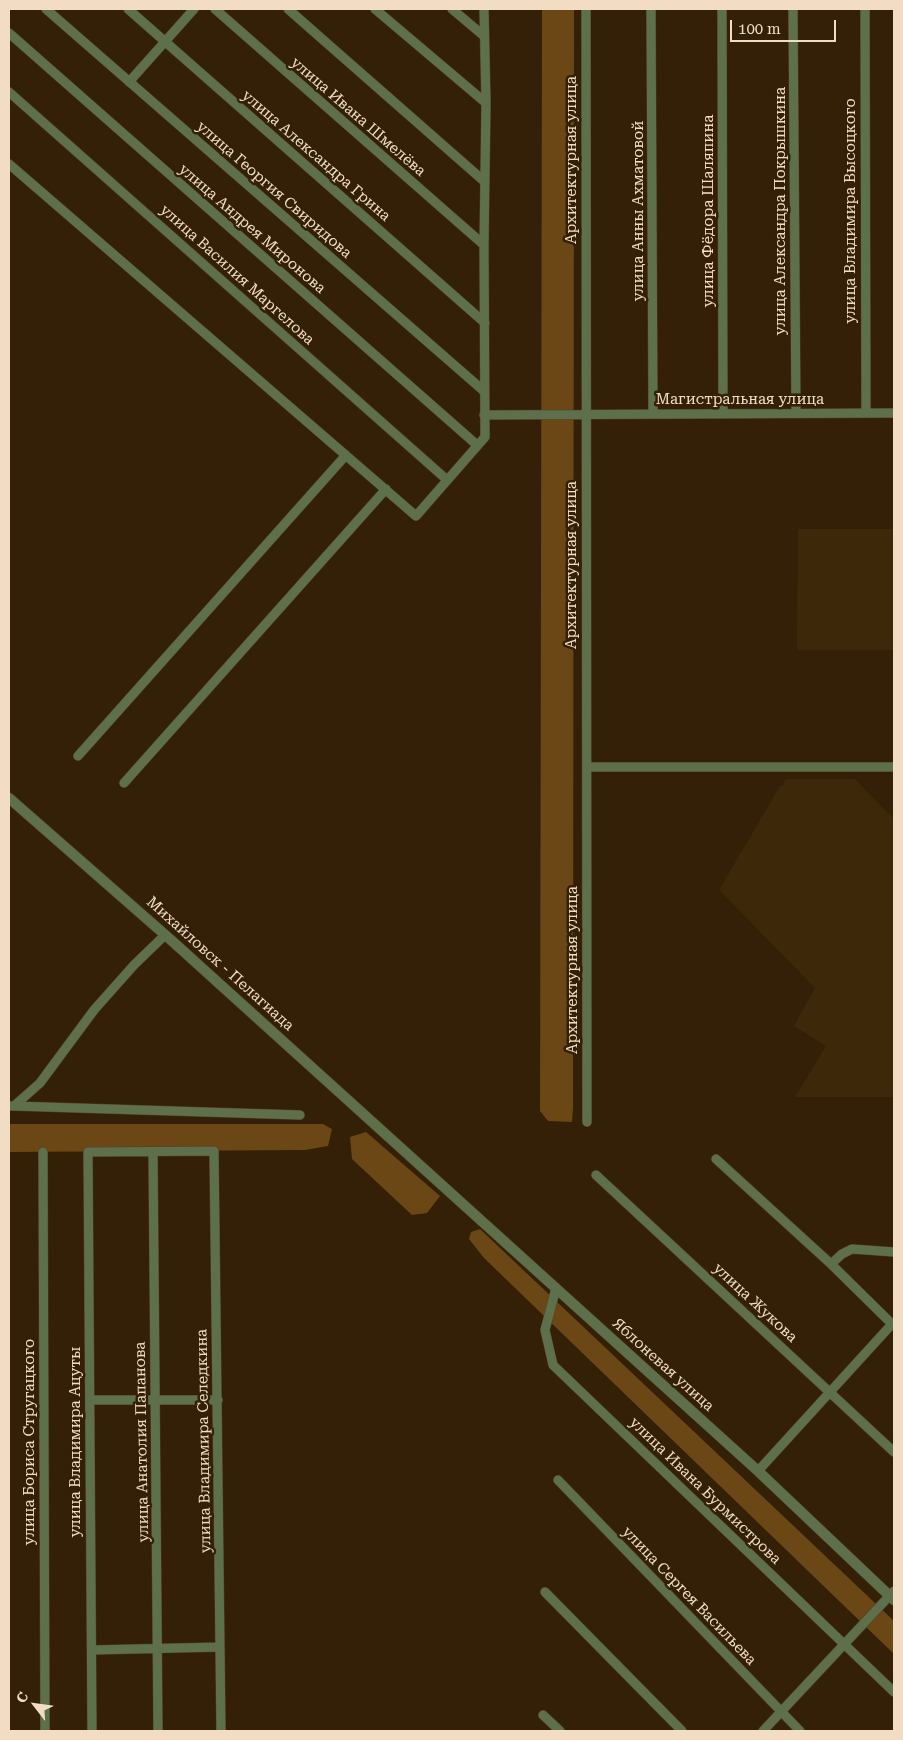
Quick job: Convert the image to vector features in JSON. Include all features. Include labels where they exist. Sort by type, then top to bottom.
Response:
[{"type":"street","name":"улица Георгия Свиридова","points":[[46,9],[485,392]]},
{"type":"street","name":"улица Александра Грина","points":[[128,9],[485,323]]},
{"type":"street","points":[[129,82],[194,9]]},
{"type":"street","name":"улица Ивана Шмелёва","points":[[214,9],[484,245]]},
{"type":"street","points":[[288,9],[485,182]]},
{"type":"street","points":[[375,9],[486,103]]},
{"type":"street","points":[[452,9],[484,36]]},
{"type":"street","points":[[9,164],[416,516],[446,479],[485,437],[484,245],[486,103],[484,9]]},
{"type":"street","name":"Архитектурная улица","points":[[586,9],[587,1122]]},
{"type":"street","name":"улица Анны Ахматовой","points":[[651,9],[654,414]]},
{"type":"street","name":"улица Фёдора Шаляпина","points":[[722,9],[723,413]]},
{"type":"street","name":"улица Александра Покрышкина","points":[[793,9],[796,414]]},
{"type":"street","name":"улица Владимира Высоцкого","points":[[865,9],[866,413]]},
{"type":"street","name":"улица Андрея Миронова","points":[[9,33],[477,445]]},
{"type":"street","name":"улица Василия Маргелова","points":[[9,92],[446,479]]},
{"type":"street","name":"Магистральная улица","points":[[484,414],[894,413]]},
{"type":"street","points":[[78,756],[346,455]]},
{"type":"street","points":[[124,783],[386,489]]},
{"type":"street","points":[[587,768],[894,767]]},
{"type":"street","name":"Михайловск - Пелагиада","points":[[9,798],[165,935],[409,1155]]},
{"type":"street","points":[[11,1106],[40,1083],[94,1010],[134,965],[165,935]]},
{"type":"street","points":[[11,1106],[300,1115]]},
{"type":"street","name":"улица Владимира Селедкина","points":[[153,1152],[214,1151],[220,1731]]},
{"type":"street","name":"улица Бориса Стругацкого","points":[[43,1152],[45,1731]]},
{"type":"street","name":"улица Владимира Ацуты","points":[[92,1731],[88,1152],[153,1152]]},
{"type":"street","name":"улица Анатолия Папанова","points":[[153,1152],[158,1731]]},
{"type":"street","name":"Яблоневая улица","points":[[409,1155],[893,1595]]},
{"type":"street","points":[[716,1159],[831,1264],[893,1325],[758,1471]]},
{"type":"street","name":"улица Жукова","points":[[596,1175],[894,1452]]},
{"type":"street","points":[[831,1264],[842,1254],[852,1249],[894,1252]]},
{"type":"street","name":"улица Ивана Бурмистрова","points":[[556,1288],[546,1330],[553,1365],[894,1692]]},
{"type":"street","points":[[90,1400],[218,1400]]},
{"type":"street","name":"улица Сергея Васильева","points":[[558,1480],[800,1731]]},
{"type":"street","points":[[545,1592],[682,1731]]},
{"type":"street","points":[[762,1731],[893,1595]]},
{"type":"street","points":[[92,1650],[219,1647]]},
{"type":"street","points":[[543,1715],[560,1731]]},
{"type":"shaded area","points":[[542,9],[574,9],[572,1122],[548,1121],[540,1111]]},
{"type":"shaded area","points":[[798,529],[894,529],[894,650],[797,650]]},
{"type":"shaded area","points":[[785,779],[855,779],[894,819],[894,1097],[795,1097],[826,1046],[794,1026],[815,988],[719,890],[780,786],[783,786]]},
{"type":"shaded area","points":[[9,1124],[323,1124],[332,1129],[328,1146],[305,1150],[9,1152]]},
{"type":"shaded area","points":[[366,1132],[440,1196],[427,1213],[412,1215],[352,1159],[350,1137]]},
{"type":"shaded area","points":[[480,1229],[894,1621],[894,1654],[484,1258],[469,1239],[471,1232]]}]
